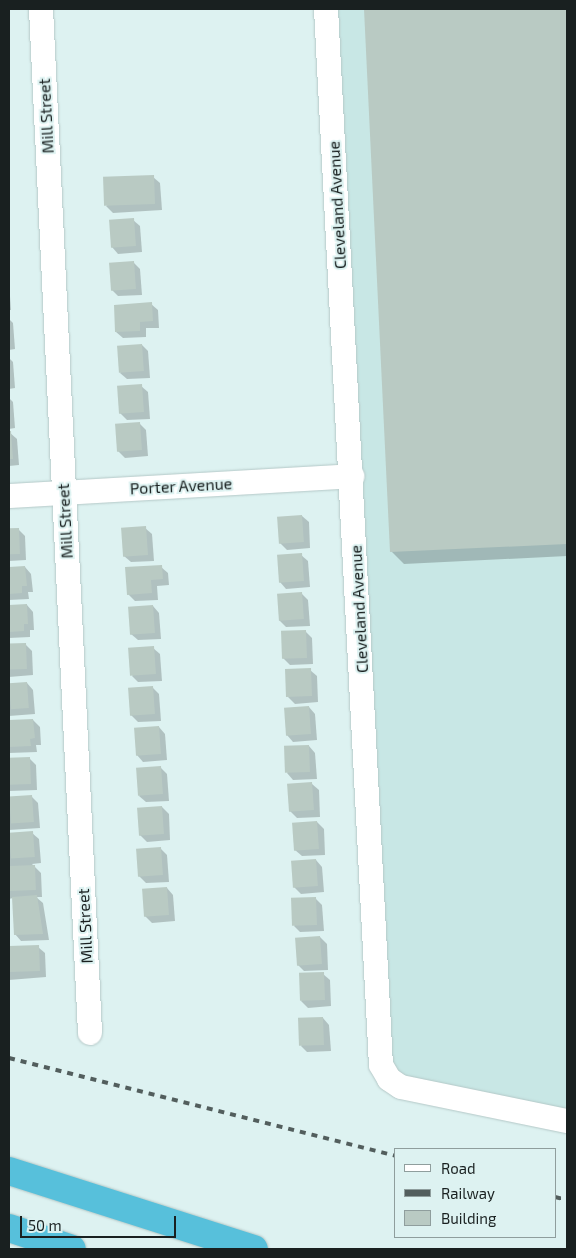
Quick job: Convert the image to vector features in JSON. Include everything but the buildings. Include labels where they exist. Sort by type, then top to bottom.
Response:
[{"type":"highway","points":[[9,1171],[254,1249]]},
{"type":"highway","points":[[9,1228],[72,1249]]},
{"type":"street","name":"Mill Street","points":[[41,9],[90,1033]]},
{"type":"street","name":"Cleveland Avenue","points":[[326,9],[352,476],[381,1065],[390,1080],[401,1087],[567,1120]]},
{"type":"street","name":"Porter Avenue","points":[[9,496],[352,476]]},
{"type":"shaded area","points":[[327,9],[567,9],[567,1121],[389,1079]]},
{"type":"railway","points":[[9,1058],[394,1156]]},
{"type":"railway","points":[[556,1197],[567,1200]]}]
